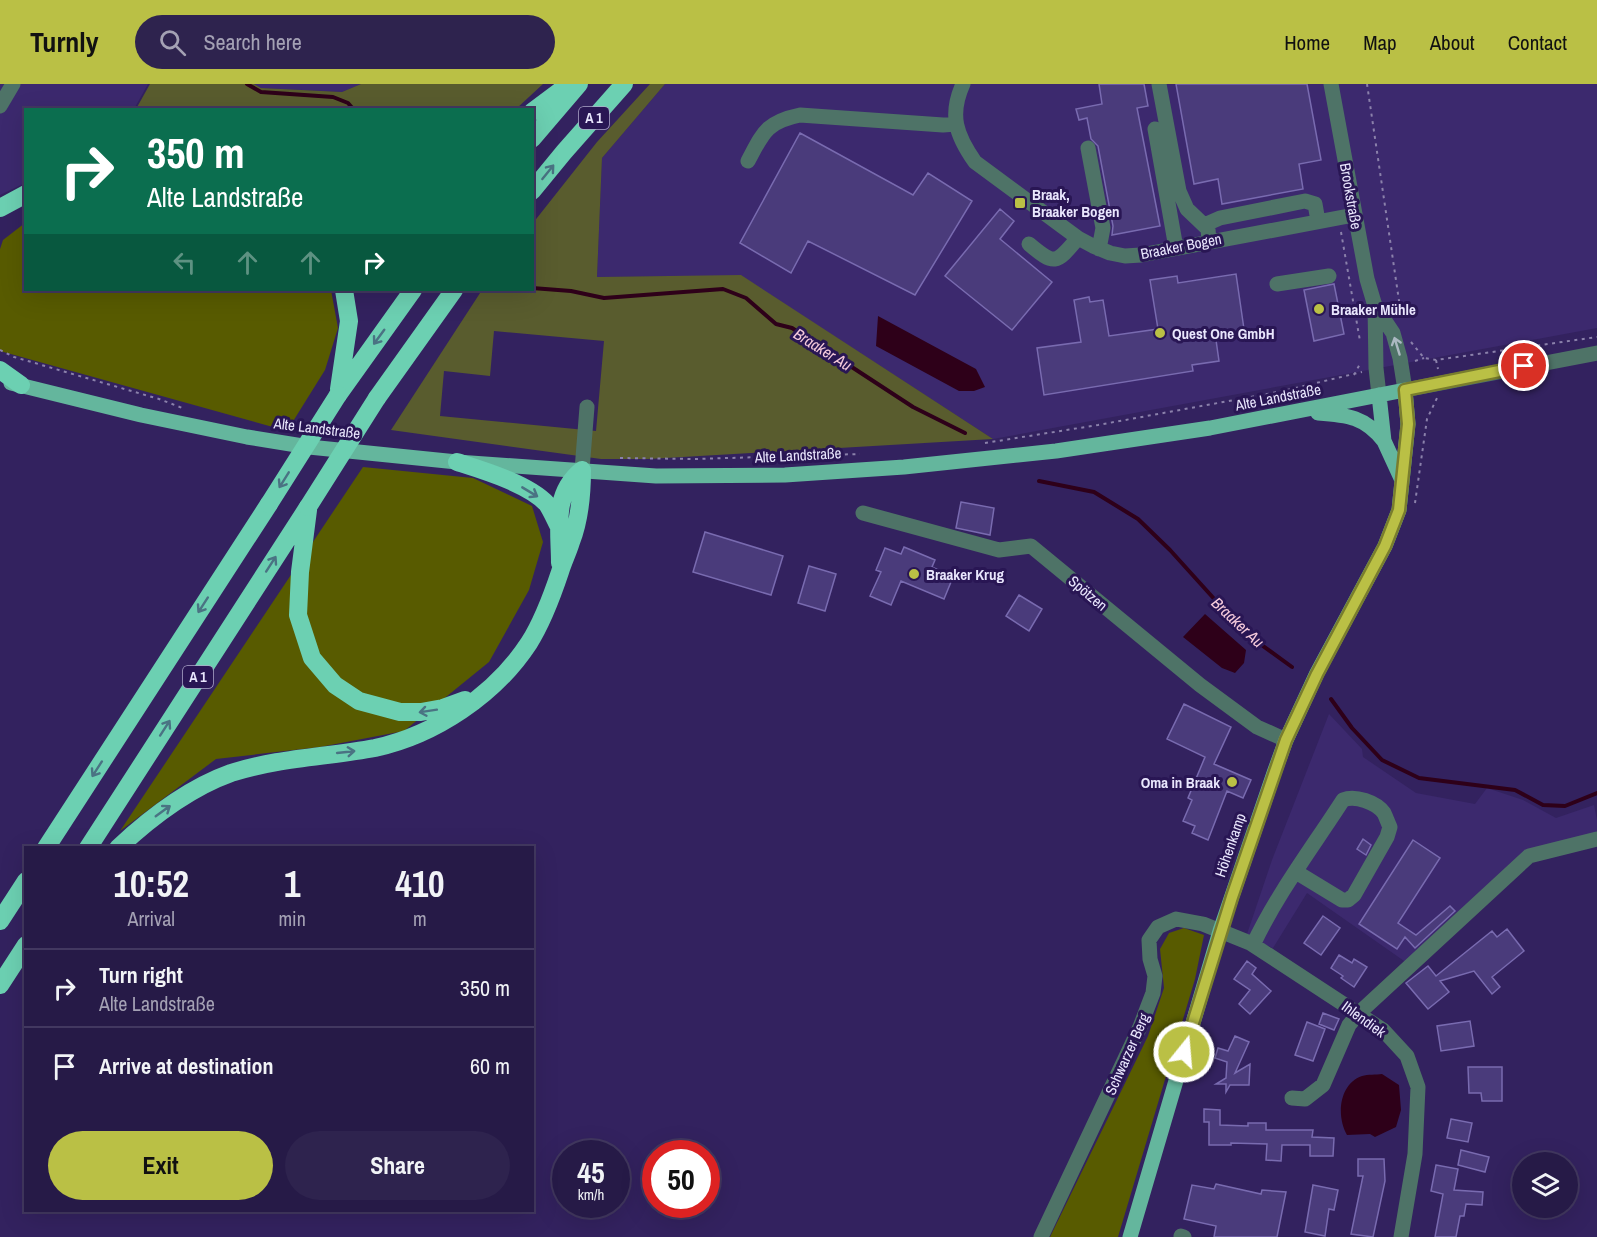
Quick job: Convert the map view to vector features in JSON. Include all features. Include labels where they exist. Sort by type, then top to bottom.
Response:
[{"type":"highway","points":[[534,111],[570,84]]},
{"type":"highway","name":"A 1","points":[[534,137],[579,84]]},
{"type":"highway","name":"A 1","points":[[534,189],[624,84]]},
{"type":"highway","points":[[0,208],[24,195]]},
{"type":"highway","points":[[338,395],[349,321],[344,291]]},
{"type":"highway","name":"A 1","points":[[47,846],[338,395],[412,291]]},
{"type":"highway","name":"A 1","points":[[89,846],[377,398],[453,291]]},
{"type":"highway","points":[[0,370],[21,386]]},
{"type":"highway","points":[[457,462],[504,478],[533,494],[547,504],[558,525]]},
{"type":"highway","points":[[560,569],[558,525],[566,487],[582,470]]},
{"type":"highway","points":[[120,846],[166,808],[208,783],[258,766],[397,742],[416,735],[464,710],[513,664],[544,615],[572,541],[579,512],[582,470]]},
{"type":"highway","points":[[308,507],[300,573],[298,615],[312,658],[335,685],[359,701],[400,712],[421,712],[443,708],[483,693]]},
{"type":"highway","points":[[0,921],[24,884]]},
{"type":"highway","points":[[0,985],[24,948]]},
{"type":"main road","name":"Alte Landstraße","points":[[0,379],[141,415],[309,447],[457,462],[668,476],[784,475],[904,467],[1067,449],[1210,428],[1405,390]]},
{"type":"main road","name":"Höhenkamp","points":[[1130,1237],[1221,931],[1286,740],[1317,674],[1385,546],[1399,510],[1408,424],[1405,390]]},
{"type":"main road","points":[[1379,395],[1384,441]]},
{"type":"main road","points":[[1300,411],[1350,417],[1374,429],[1384,441],[1402,480]]},
{"type":"street","points":[[0,106],[13,84]]},
{"type":"street","name":"Braaker Bogen","points":[[963,84],[955,112],[956,124],[963,145],[975,162],[1078,237],[1099,249],[1125,255],[1141,255],[1354,215]]},
{"type":"street","points":[[1159,84],[1179,191],[1187,209],[1208,229],[1209,241]]},
{"type":"street","name":"Brookstraße","points":[[1331,84],[1354,215],[1375,306],[1379,395]]},
{"type":"street","points":[[748,161],[764,132],[787,118],[800,116],[956,124]]},
{"type":"street","points":[[1155,129],[1176,248]]},
{"type":"street","points":[[1088,148],[1103,228],[1099,249]]},
{"type":"street","points":[[1204,225],[1220,218],[1305,201],[1315,204],[1318,221]]},
{"type":"street","points":[[1029,244],[1052,260],[1065,254],[1078,237]]},
{"type":"street","points":[[1277,284],[1329,276]]},
{"type":"street","name":"Brookstraße","points":[[1375,306],[1393,333],[1405,390]]},
{"type":"street","name":"Alte Landstraße","points":[[1405,390],[1597,353]]},
{"type":"street","points":[[582,470],[587,407]]},
{"type":"street","name":"Spötzen","points":[[863,513],[999,550],[1031,546],[1200,685],[1257,727],[1286,740]]},
{"type":"street","points":[[1253,945],[1261,928],[1296,872],[1343,800],[1350,798],[1365,801],[1383,811],[1390,827],[1387,837],[1354,895],[1348,900],[1342,900],[1296,872]]},
{"type":"street","points":[[1292,1098],[1305,1099],[1323,1085],[1349,1025],[1359,1013],[1529,856],[1597,839]]},
{"type":"street","name":"Schwarzer Berg","points":[[1041,1237],[1140,1027],[1153,993],[1155,976],[1150,959],[1149,940],[1158,927],[1176,919],[1221,931]]},
{"type":"street","name":"Ihlendiek","points":[[1221,931],[1253,945],[1359,1013],[1383,1030],[1407,1056],[1418,1087],[1416,1154],[1401,1237]]},
{"type":"path","points":[[1367,84],[1402,323]]},
{"type":"path","points":[[1338,218],[1360,341]]},
{"type":"path","points":[[1408,337],[1424,358],[1436,360],[1597,337]]},
{"type":"path","points":[[0,350],[14,357],[159,399],[188,410]]},
{"type":"path","points":[[1354,375],[1361,358]]},
{"type":"path","points":[[984,443],[1283,391],[1377,368]]},
{"type":"path","points":[[617,458],[696,459],[869,454]]},
{"type":"shaded area","points":[[0,84],[148,84],[135,108],[24,108],[24,183],[0,195]]},
{"type":"shaded area","points":[[254,84],[361,84],[342,92],[261,88]]},
{"type":"shaded area","points":[[665,84],[1597,84],[1597,328],[993,439],[741,276],[597,277],[602,158]]},
{"type":"shaded area","points":[[24,224],[24,291],[331,291],[338,328],[325,370],[287,431],[0,351],[0,249],[3,240]]},
{"type":"shaded area","points":[[878,316],[976,369],[985,387],[974,391],[959,391],[876,346]]},
{"type":"shaded area","points":[[363,467],[473,478],[532,506],[543,542],[529,590],[489,662],[404,731],[320,747],[216,759],[120,831]]},
{"type":"shaded area","points":[[1205,614],[1246,650],[1244,663],[1235,673],[1222,668],[1183,637]]},
{"type":"shaded area","points":[[1329,714],[1362,749],[1363,757],[1416,793],[1475,804],[1487,788],[1523,800],[1556,818],[1594,805],[1597,835],[1526,854],[1407,963],[1307,893],[1273,948],[1246,937],[1272,860]]},
{"type":"shaded area","points":[[1184,928],[1204,935],[1195,979],[1118,1237],[1050,1237],[1148,1036],[1164,988],[1160,949],[1169,933]]},
{"type":"shaded area","points":[[1382,1074],[1399,1085],[1401,1110],[1396,1127],[1375,1137],[1370,1134],[1347,1135],[1341,1119],[1341,1110],[1344,1093],[1348,1086],[1362,1076]]},
{"type":"green space","points":[[150,84],[254,84],[261,88],[342,92],[361,84],[543,84],[517,108],[137,108]]},
{"type":"green space","points":[[650,84],[665,84],[602,158],[597,277],[741,275],[993,439],[648,459],[601,459],[391,430],[481,291],[534,291],[534,222],[597,142]],"holes":[[[494,331],[604,341],[596,431],[440,416],[444,371],[490,376]]]},
{"type":"building","points":[[1099,84],[1144,84],[1148,106],[1137,108],[1160,226],[1112,235],[1113,226],[1098,146],[1091,139],[1087,118],[1079,120],[1076,109],[1102,104]]},
{"type":"building","points":[[1176,84],[1307,84],[1321,160],[1299,164],[1303,189],[1222,204],[1218,179],[1194,184]]},
{"type":"building","points":[[800,133],[913,195],[928,173],[972,201],[915,295],[808,241],[791,273],[740,243]]},
{"type":"building","points":[[1000,209],[1014,221],[1000,239],[1052,282],[1012,330],[945,276]]},
{"type":"building","name":"Quest One GmbH","points":[[1236,274],[1245,336],[1216,340],[1219,361],[1192,365],[1193,371],[1044,395],[1037,348],[1081,342],[1074,300],[1089,297],[1090,302],[1103,300],[1109,336],[1158,329],[1150,280],[1177,276],[1178,283]]},
{"type":"building","name":"Braaker Mühle","points":[[1334,284],[1344,334],[1314,341],[1304,290]]},
{"type":"building","points":[[961,502],[994,508],[990,535],[956,528]]},
{"type":"building","points":[[705,532],[783,556],[771,595],[693,572]]},
{"type":"building","name":"Braaker Krug","points":[[904,547],[935,560],[932,567],[953,577],[944,599],[901,581],[891,605],[870,596],[881,572],[876,570],[885,548],[901,554]]},
{"type":"building","points":[[809,566],[836,574],[825,611],[798,603]]},
{"type":"building","points":[[1019,595],[1042,609],[1029,631],[1006,616]]},
{"type":"building","points":[[1184,704],[1231,727],[1214,764],[1251,780],[1243,798],[1227,791],[1208,840],[1192,833],[1195,826],[1183,821],[1192,800],[1188,798],[1205,757],[1167,739]]},
{"type":"building","points":[[1363,839],[1371,845],[1366,855],[1357,849]]},
{"type":"building","points":[[1413,840],[1440,858],[1398,923],[1416,935],[1450,906],[1455,911],[1415,948],[1405,937],[1397,949],[1359,924]]},
{"type":"building","points":[[1323,916],[1340,928],[1321,955],[1304,943]]},
{"type":"building","points":[[1507,929],[1524,951],[1492,977],[1500,987],[1492,994],[1474,971],[1440,981],[1449,992],[1428,1009],[1406,983],[1428,966],[1436,976],[1492,931],[1497,937]]},
{"type":"building","points":[[1339,955],[1352,963],[1354,959],[1367,967],[1354,987],[1331,968]]},
{"type":"building","points":[[1247,961],[1256,968],[1252,974],[1271,991],[1250,1014],[1239,1004],[1250,990],[1234,979]]},
{"type":"building","points":[[1323,1013],[1339,1019],[1334,1030],[1319,1024]]},
{"type":"building","points":[[1470,1021],[1474,1046],[1441,1051],[1437,1026]]},
{"type":"building","points":[[1307,1022],[1325,1029],[1313,1061],[1295,1055]]},
{"type":"building","points":[[1235,1036],[1249,1042],[1235,1073],[1250,1064],[1249,1085],[1230,1085],[1226,1092],[1226,1084],[1216,1084],[1226,1078],[1227,1062],[1215,1058],[1218,1048],[1228,1051]]},
{"type":"building","points":[[1468,1067],[1502,1067],[1502,1101],[1482,1101],[1481,1093],[1469,1093]]},
{"type":"building","points":[[1204,1109],[1220,1110],[1220,1125],[1248,1126],[1248,1123],[1266,1123],[1266,1130],[1313,1130],[1312,1137],[1334,1138],[1333,1156],[1310,1156],[1310,1145],[1282,1145],[1281,1161],[1266,1160],[1267,1144],[1209,1145],[1209,1122],[1204,1122]]},
{"type":"building","points":[[1451,1119],[1472,1123],[1468,1142],[1447,1138]]},
{"type":"building","points":[[1461,1150],[1489,1157],[1485,1172],[1458,1165]]},
{"type":"building","points":[[1358,1159],[1384,1159],[1385,1181],[1373,1237],[1351,1234],[1363,1176],[1358,1176]]},
{"type":"building","points":[[1436,1165],[1458,1169],[1454,1190],[1483,1192],[1482,1205],[1466,1204],[1464,1216],[1460,1216],[1456,1237],[1435,1237],[1443,1194],[1431,1191]]},
{"type":"building","points":[[1216,1184],[1261,1194],[1262,1190],[1286,1192],[1277,1237],[1214,1237],[1216,1226],[1184,1219],[1192,1185],[1214,1189]]},
{"type":"building","points":[[1313,1185],[1338,1190],[1334,1210],[1329,1209],[1325,1236],[1305,1232]]},
{"type":"waterway","name":"Braaker Au","points":[[247,84],[261,92],[333,97],[348,103],[352,108]]},
{"type":"waterway","name":"Braaker Au","points":[[534,288],[571,291],[604,298],[723,289],[746,298],[776,324],[792,328],[913,407],[965,433]]},
{"type":"waterway","name":"Braaker Au","points":[[1039,481],[1094,492],[1138,519],[1170,550],[1245,633],[1292,667]]},
{"type":"waterway","name":"Braaker Au","points":[[1331,699],[1352,728],[1382,760],[1419,778],[1515,790],[1543,805],[1565,806],[1597,793]]},
{"type":"place","name":"Braak, Braaker Bogen","points":[[1020,203]]},
{"type":"place","name":"Braaker Mühle","points":[[1319,309]]},
{"type":"place","name":"Quest One GmbH","points":[[1160,333]]},
{"type":"place","name":"Braaker Krug","points":[[914,574]]},
{"type":"place","name":"Oma in Braak","points":[[1232,782]]},
{"type":"route","points":[[1184,1052],[1232,897],[1286,740],[1344,621],[1385,546],[1399,510],[1408,424],[1405,390],[1524,366]]}]
